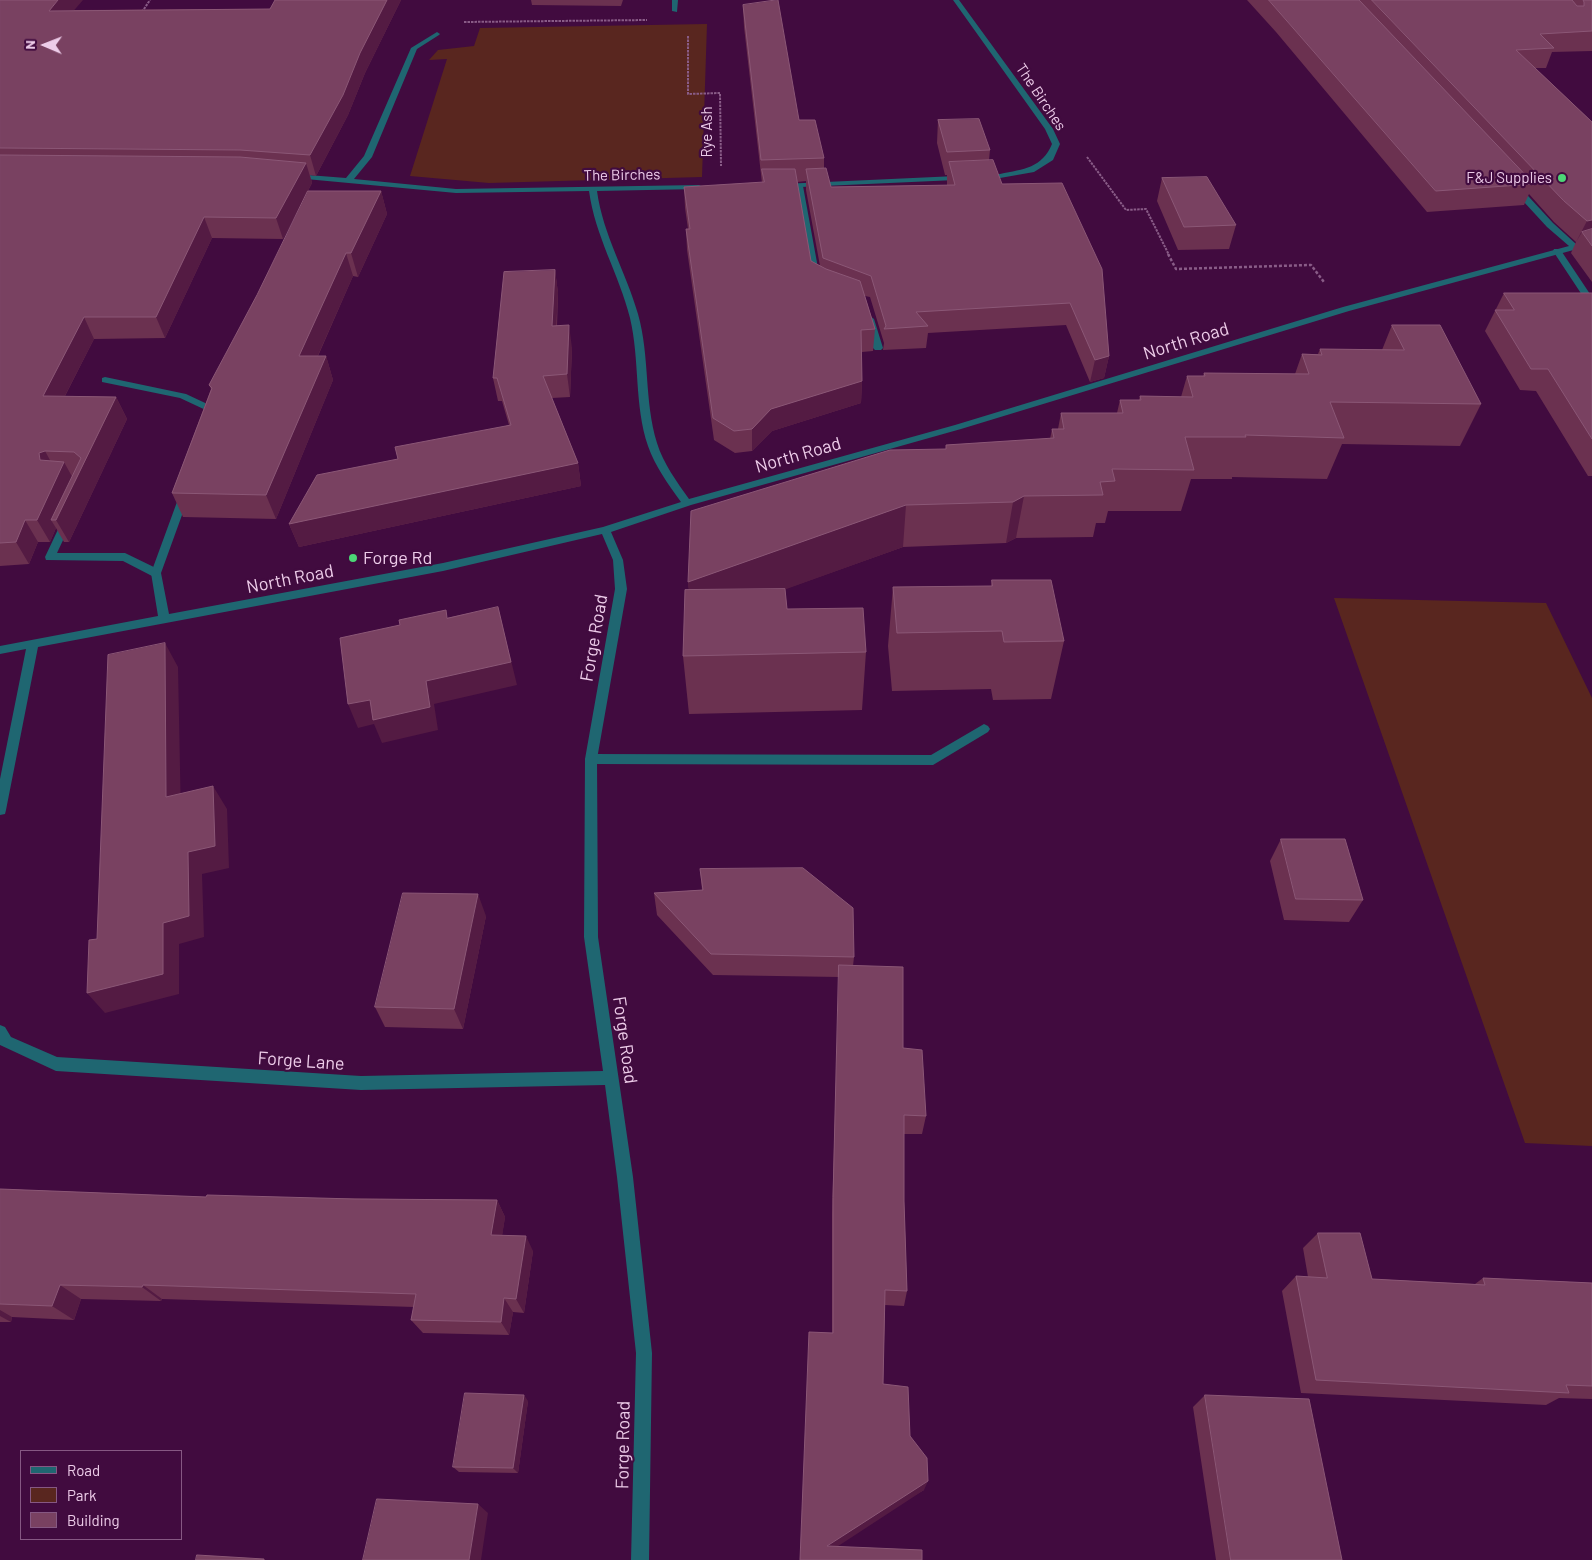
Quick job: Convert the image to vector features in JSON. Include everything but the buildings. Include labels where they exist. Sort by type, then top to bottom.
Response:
[{"type":"street","points":[[675,0],[675,11]]},
{"type":"street","name":"The Birches","points":[[770,186],[1000,176],[1031,170],[1050,158],[1056,144],[1049,130],[956,0]]},
{"type":"street","points":[[348,181],[368,157],[414,48],[437,34]]},
{"type":"street","name":"The Birches","points":[[289,176],[456,191],[721,187]]},
{"type":"street","points":[[1512,183],[1550,225],[1574,246]]},
{"type":"street","points":[[799,186],[817,282],[824,286]]},
{"type":"street","points":[[593,189],[600,227],[634,314],[641,347],[646,418],[652,445],[672,482],[687,503]]},
{"type":"street","name":"North Road","points":[[0,650],[443,567],[605,530],[687,503],[958,427],[1346,309],[1592,242]]},
{"type":"street","points":[[1557,251],[1592,304]]},
{"type":"street","points":[[868,310],[878,348]]},
{"type":"street","points":[[105,380],[183,396],[215,411],[208,429]]},
{"type":"street","points":[[164,619],[156,573],[189,483]]},
{"type":"street","points":[[70,514],[50,557],[125,557],[156,573]]},
{"type":"street","name":"Forge Road","points":[[605,530],[618,560],[621,589],[591,759],[591,937],[625,1177],[644,1353],[640,1560]]},
{"type":"street","points":[[0,810],[33,644]]},
{"type":"street","points":[[591,759],[932,760],[984,729]]},
{"type":"street","name":"Forge Lane","points":[[0,1032],[6,1042],[56,1064],[360,1083],[611,1078]]},
{"type":"path","points":[[150,0],[141,12],[151,12]]},
{"type":"path","points":[[675,11],[688,20]]},
{"type":"path","points":[[464,22],[688,20]]},
{"type":"path","name":"Rye Ash","points":[[688,20],[688,94],[720,93],[721,187]]},
{"type":"path","points":[[1056,144],[1081,148],[1126,210],[1146,209],[1176,269],[1311,265],[1346,309]]},
{"type":"green space","points":[[707,24],[702,177],[489,183],[410,176],[447,59],[429,60],[438,50],[474,46],[480,28]]},
{"type":"green space","points":[[1334,598],[1546,603],[1592,698],[1592,1146],[1525,1143]]},
{"type":"place","name":"F&J Supplies","points":[[1562,178]]},
{"type":"place","name":"Forge Rd","points":[[353,558]]}]
